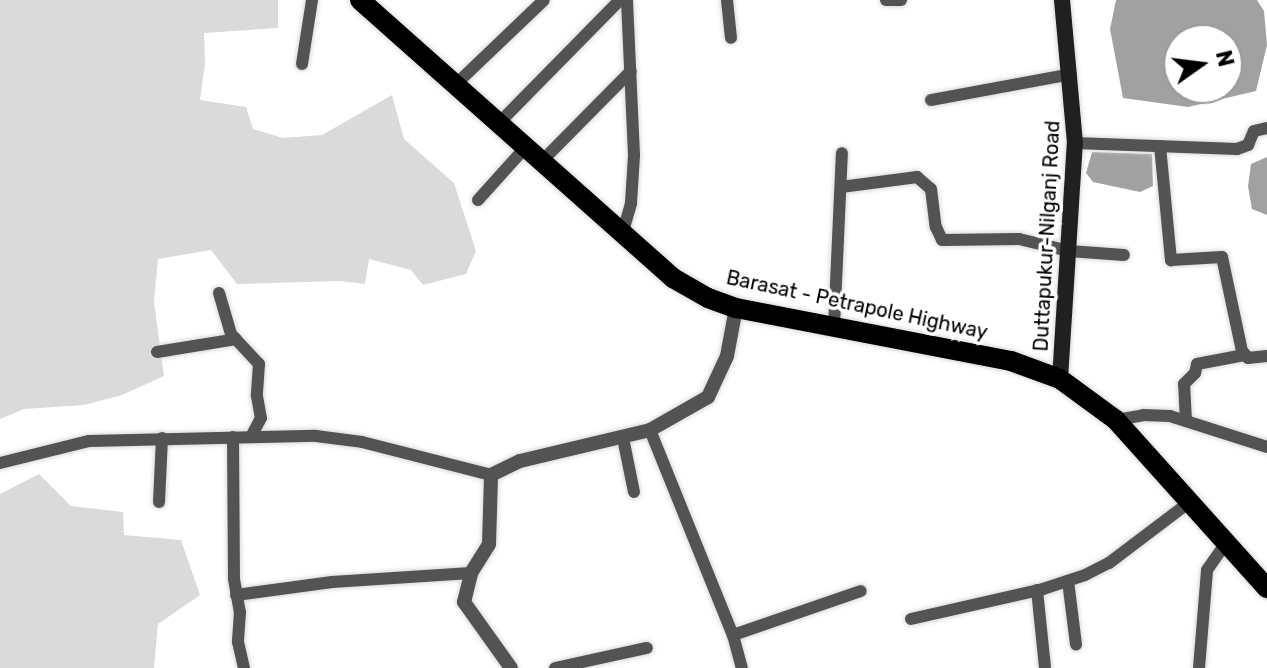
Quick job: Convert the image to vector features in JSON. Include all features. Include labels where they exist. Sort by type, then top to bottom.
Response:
[{"type":"highway","name":"Barasat - Petrapole Highway","points":[[360,0],[524,149],[673,278],[708,298],[736,308],[1011,361],[1060,379],[1116,420],[1267,588]]},
{"type":"main road","name":"Duttapukur-Nilganj Road","points":[[1060,379],[1075,143],[1062,0]]},
{"type":"street","points":[[302,64],[312,0]]},
{"type":"street","points":[[454,86],[544,0]]},
{"type":"street","points":[[497,125],[620,0]]},
{"type":"street","points":[[622,235],[631,203],[631,71],[627,0]]},
{"type":"street","points":[[727,0],[731,38]]},
{"type":"street","points":[[886,0],[901,0]]},
{"type":"street","points":[[540,163],[631,71]]},
{"type":"street","points":[[931,100],[1071,74]]},
{"type":"street","points":[[1075,143],[1237,149],[1248,145],[1254,131],[1267,128]]},
{"type":"street","points":[[1160,146],[1171,260],[1222,257],[1244,355]]},
{"type":"street","points":[[478,200],[524,149]]},
{"type":"street","points":[[834,327],[842,153]]},
{"type":"street","points":[[841,187],[917,177],[931,189],[936,227],[942,240],[1019,239],[1069,251],[1124,255]]},
{"type":"street","points":[[219,293],[230,331],[259,364],[257,396],[261,418],[251,437]]},
{"type":"street","points":[[0,463],[89,441],[316,436],[362,442],[491,475],[520,461],[650,430],[708,397],[727,356],[736,308]]},
{"type":"street","points":[[157,352],[236,339]]},
{"type":"street","points":[[1186,421],[1184,384],[1195,373],[1197,364],[1244,355],[1267,356]]},
{"type":"street","points":[[1116,420],[1155,415],[1186,421],[1267,447]]},
{"type":"street","points":[[650,430],[733,635],[742,668]]},
{"type":"street","points":[[233,437],[236,595],[240,612],[238,642],[244,668]]},
{"type":"street","points":[[159,502],[162,438]]},
{"type":"street","points":[[623,438],[634,492]]},
{"type":"street","points":[[491,475],[489,544],[471,573],[464,602],[511,668]]},
{"type":"street","points":[[911,619],[1068,581],[1109,563],[1191,501]]},
{"type":"street","points":[[1199,668],[1206,576],[1227,541]]},
{"type":"street","points":[[236,595],[332,582],[471,573]]},
{"type":"street","points":[[1068,581],[1076,644]]},
{"type":"street","points":[[1037,590],[1045,668]]},
{"type":"street","points":[[733,635],[861,591]]},
{"type":"street","points":[[555,668],[647,648]]},
{"type":"shaded area","points":[[0,0],[278,0],[278,28],[204,33],[205,63],[200,100],[246,107],[253,129],[283,138],[322,135],[392,95],[404,139],[454,183],[476,251],[466,274],[423,285],[411,270],[369,259],[365,284],[340,281],[237,284],[211,250],[158,259],[154,302],[164,376],[122,395],[84,405],[24,409],[0,419]]},
{"type":"shaded area","points":[[1116,0],[1257,0],[1264,11],[1267,45],[1256,91],[1243,94],[1243,24],[1163,24],[1163,104],[1123,98],[1110,29]]},
{"type":"shaded area","points":[[1166,104],[1201,104],[1188,107]]},
{"type":"shaded area","points":[[1092,152],[1152,154],[1153,186],[1140,192],[1093,182],[1086,173]]},
{"type":"shaded area","points":[[1267,157],[1267,215],[1252,209],[1248,186],[1251,164]]},
{"type":"shaded area","points":[[39,474],[71,506],[123,512],[124,535],[181,540],[200,595],[158,624],[154,668],[0,668],[0,494]]}]
